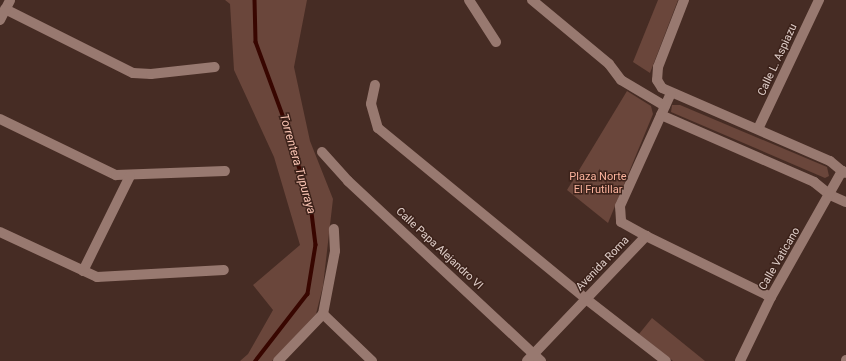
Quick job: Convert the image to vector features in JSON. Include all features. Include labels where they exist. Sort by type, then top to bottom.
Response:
[{"type":"street","points":[[469,0],[496,42]]},
{"type":"street","points":[[532,0],[609,64],[621,80],[663,111],[814,182],[830,195],[846,202]]},
{"type":"street","points":[[684,0],[658,67],[660,84],[671,93],[830,161],[844,172]]},
{"type":"street","name":"Calle L. Aspiazu","points":[[758,129],[820,0]]},
{"type":"street","points":[[0,20],[8,4],[133,73],[151,74],[215,67]]},
{"type":"street","points":[[375,85],[371,104],[378,128],[586,299],[666,361]]},
{"type":"street","name":"Avenida Roma","points":[[534,359],[586,299],[646,236],[625,225],[619,210],[671,93]]},
{"type":"street","points":[[0,119],[116,175],[130,176],[225,171]]},
{"type":"street","name":"Calle Papa Alejandro VI","points":[[322,152],[348,180],[534,359]]},
{"type":"street","name":"Calle Vaticano","points":[[740,361],[771,297],[844,172]]},
{"type":"street","points":[[83,271],[130,176]]},
{"type":"street","points":[[278,361],[323,314],[335,251],[334,229]]},
{"type":"street","points":[[0,232],[97,277],[224,270]]},
{"type":"street","points":[[646,236],[771,297]]},
{"type":"street","points":[[323,314],[372,361]]},
{"type":"green space","points":[[225,0],[307,0],[294,67],[310,141],[333,199],[323,286],[316,314],[272,361],[240,361],[248,354],[273,310],[253,285],[300,245],[274,157],[234,70],[230,4]]},
{"type":"green space","points":[[658,0],[678,0],[650,73],[633,62]]},
{"type":"green space","name":"Plaza Norte El Frutillar","points":[[627,91],[651,106],[653,114],[608,223],[567,190]]},
{"type":"green space","points":[[672,105],[680,105],[827,167],[829,176],[825,178],[671,112]]},
{"type":"green space","points":[[652,318],[705,361],[673,361],[639,334]]},
{"type":"waterway","name":"Torrentera Tupuraya","points":[[255,0],[256,42],[285,121],[311,205],[316,245],[308,294],[256,361]]}]
